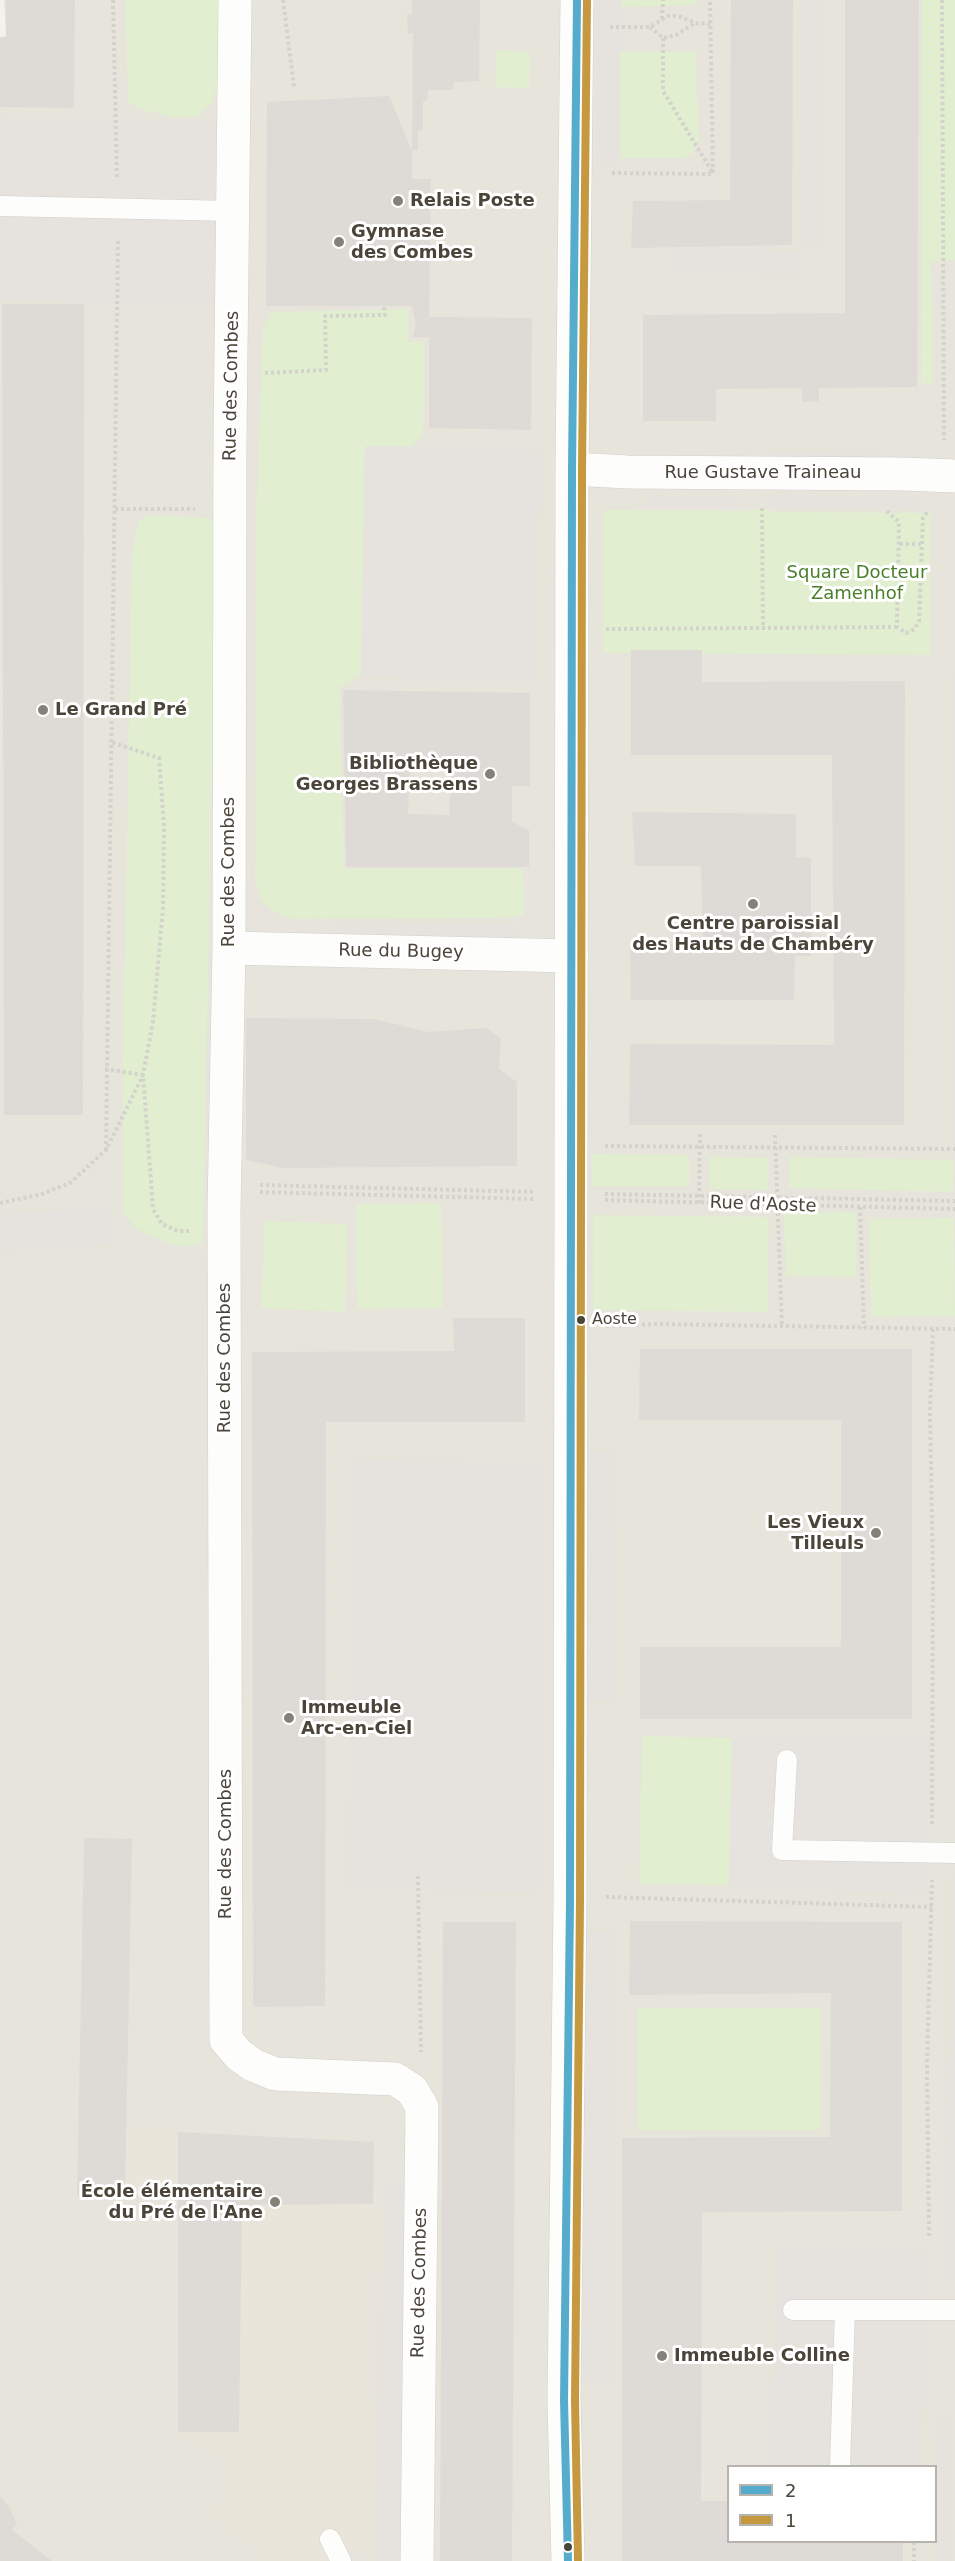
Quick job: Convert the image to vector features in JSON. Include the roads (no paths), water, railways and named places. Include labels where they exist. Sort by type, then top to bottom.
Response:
[{"type":"street","name":"Rue des Combes","points":[[235,0],[229,948],[225,1200],[226,2040],[239,2055],[253,2065],[275,2074],[395,2079],[412,2090],[422,2107],[417,2561]]},
{"type":"street","points":[[567,2561],[564,2400],[570,1925],[572,469],[576,14]]},
{"type":"street","name":"Rue Gustave Traineau","points":[[572,469],[949,476]]},
{"type":"street","name":"Rue du Bugey","points":[[229,948],[572,956]]},
{"type":"lane","points":[[0,206],[234,211]]},
{"type":"lane","points":[[787,1760],[782,1850],[955,1853]]},
{"type":"lane","points":[[793,2310],[955,2310]]},
{"type":"lane","points":[[840,2465],[845,2310]]},
{"type":"lane","points":[[330,2539],[341,2561]]},
{"type":"place","name":"Relais Poste","points":[[398,201]]},
{"type":"place","name":"Gymnase des Combes","points":[[339,242]]},
{"type":"place","name":"Le Grand Pré","points":[[43,710]]},
{"type":"place","name":"Bibliothèque Georges Brassens","points":[[490,774]]},
{"type":"place","name":"Centre paroissial des Hauts de Chambéry","points":[[753,904]]},
{"type":"place","name":"Aoste","points":[[581,1320]]},
{"type":"place","name":"Les Vieux Tilleuls","points":[[876,1533]]},
{"type":"place","name":"Immeuble Arc-en-Ciel","points":[[289,1718]]},
{"type":"place","name":"École élémentaire du Pré de l'Ane","points":[[275,2202]]},
{"type":"place","name":"Immeuble Colline","points":[[662,2356]]},
{"type":"park label","name":"Square Docteur Zamenhof","points":[[857,583]]}]
